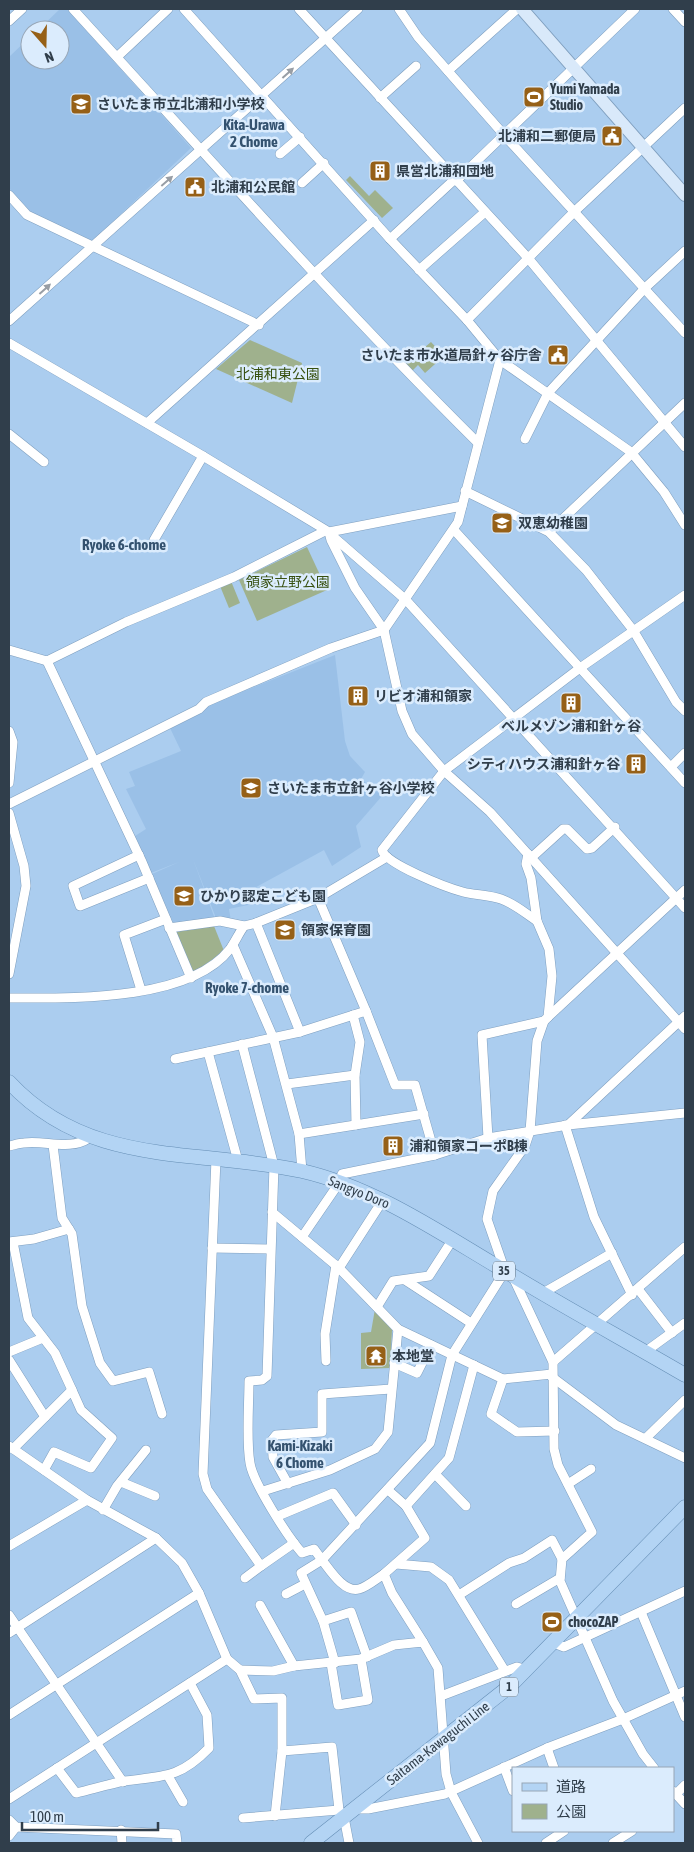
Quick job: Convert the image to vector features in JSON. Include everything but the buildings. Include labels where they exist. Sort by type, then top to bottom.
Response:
[{"type":"main road","points":[[522,9],[685,195]]},
{"type":"main road","name":"Sangyo Doro","points":[[9,1082],[42,1112],[89,1138],[133,1148],[302,1171],[383,1200],[685,1375]]},
{"type":"main road","name":"Saitama-Kawaguchi Line","points":[[311,1843],[346,1812],[444,1739],[528,1670],[685,1507]]},
{"type":"street","points":[[9,21],[22,9]]},
{"type":"street","points":[[73,9],[390,357],[478,443]]},
{"type":"street","points":[[117,57],[168,9]]},
{"type":"street","points":[[184,9],[390,239],[467,320],[500,360],[632,452],[664,492],[685,525]]},
{"type":"street","points":[[298,9],[528,258],[685,447]]},
{"type":"street","points":[[9,321],[358,9]]},
{"type":"street","points":[[399,9],[418,37],[505,136],[685,333]]},
{"type":"street","points":[[448,71],[517,9]]},
{"type":"street","points":[[390,239],[505,136],[635,9]]},
{"type":"street","points":[[673,9],[685,22]]},
{"type":"street","points":[[380,98],[416,66]]},
{"type":"street","points":[[467,320],[575,211],[642,146],[685,108]]},
{"type":"street","points":[[280,154],[300,137]]},
{"type":"street","points":[[302,183],[324,164]]},
{"type":"street","points":[[9,195],[27,215],[258,325]]},
{"type":"street","points":[[419,270],[485,212]]},
{"type":"street","points":[[147,424],[374,220]]},
{"type":"street","points":[[525,439],[548,393],[645,288],[685,251]]},
{"type":"street","points":[[9,343],[327,531],[406,600],[615,827],[685,908]]},
{"type":"street","points":[[9,804],[199,708],[206,702],[330,648],[384,630],[454,530],[500,360]]},
{"type":"street","points":[[549,532],[685,403]]},
{"type":"street","points":[[9,434],[44,462]]},
{"type":"street","points":[[154,540],[203,456]]},
{"type":"street","points":[[465,491],[549,532],[586,570],[633,630],[676,702],[685,711]]},
{"type":"street","points":[[9,650],[47,661],[126,622],[234,577],[327,531],[462,506]]},
{"type":"street","points":[[454,530],[685,783]]},
{"type":"street","points":[[327,531],[355,588],[384,630],[405,718],[412,734],[444,771],[490,812],[617,953],[682,1019],[685,1029]]},
{"type":"street","points":[[537,921],[515,904],[498,898],[464,892],[428,880],[387,857],[382,850],[444,771],[580,668],[685,595]]},
{"type":"street","points":[[47,661],[138,855],[191,978]]},
{"type":"street","points":[[9,731],[13,742],[9,783]]},
{"type":"street","points":[[671,767],[685,753]]},
{"type":"street","points":[[9,813],[24,866],[26,886],[9,974]]},
{"type":"street","points":[[562,1559],[592,1532],[558,1465],[554,1450],[553,1362],[508,1273],[487,1219],[493,1191],[525,1146],[530,1131],[537,1041],[546,1019],[552,976],[549,949],[537,921],[531,878],[526,864],[529,856],[563,829],[567,828],[587,849],[592,848],[615,827]]},
{"type":"street","points":[[138,855],[74,886],[80,906],[148,878]]},
{"type":"street","points":[[141,990],[124,935],[168,923],[220,921],[244,926],[256,923],[318,898],[387,857]]},
{"type":"street","points":[[488,1138],[482,1036],[546,1019],[685,890]]},
{"type":"street","points":[[318,898],[395,1085],[415,1085],[435,1155]]},
{"type":"street","points":[[256,923],[300,1032]]},
{"type":"street","points":[[9,998],[90,998],[141,990],[191,978],[229,950],[244,926]]},
{"type":"street","points":[[232,944],[273,1037],[299,1134],[302,1171]]},
{"type":"street","points":[[176,1059],[300,1032],[366,1011]]},
{"type":"street","points":[[353,1015],[360,1042],[355,1075],[356,1125]]},
{"type":"street","points":[[566,1125],[682,1019]]},
{"type":"street","points":[[242,1044],[274,1166],[267,1376],[262,1380],[249,1381],[250,1464],[263,1491],[294,1544],[302,1553],[314,1549],[338,1579],[349,1588],[358,1590],[384,1574],[425,1538],[406,1506],[388,1490]]},
{"type":"street","points":[[208,1052],[238,1161]]},
{"type":"street","points":[[287,1084],[355,1075]]},
{"type":"street","points":[[299,1134],[424,1114]]},
{"type":"street","points":[[302,1237],[339,1183],[342,1174],[435,1155],[488,1138],[566,1125],[682,1114],[685,1122]]},
{"type":"street","points":[[566,1125],[594,1217],[612,1253],[635,1292],[672,1333]]},
{"type":"street","points":[[9,1146],[25,1142],[53,1145],[83,1142],[89,1138]]},
{"type":"street","points":[[53,1145],[62,1218],[72,1234],[82,1306],[100,1363],[113,1381],[149,1372],[162,1414]]},
{"type":"street","points":[[216,1159],[203,1474],[207,1489],[261,1566]]},
{"type":"street","points":[[326,1361],[325,1334],[337,1266],[383,1200]]},
{"type":"street","points":[[272,1212],[337,1266],[398,1329],[503,1379],[552,1375],[616,1425],[685,1458]]},
{"type":"street","points":[[44,1470],[54,1452],[92,1468],[112,1438],[81,1410],[55,1353],[28,1318],[11,1242],[34,1239],[69,1229]]},
{"type":"street","points":[[377,1307],[393,1282],[429,1276],[453,1239]]},
{"type":"street","points":[[553,1362],[685,1247]]},
{"type":"street","points":[[212,1248],[270,1249]]},
{"type":"street","points":[[543,1293],[612,1253]]},
{"type":"street","points":[[323,1621],[350,1612],[364,1658],[368,1700],[338,1705],[333,1663],[323,1621],[301,1574],[322,1560],[430,1443],[452,1355],[472,1323],[508,1273]]},
{"type":"street","points":[[405,1280],[472,1323]]},
{"type":"street","points":[[645,1352],[685,1323]]},
{"type":"street","points":[[263,1491],[330,1470],[375,1449],[388,1432],[398,1329]]},
{"type":"street","points":[[9,1352],[43,1338]]},
{"type":"street","points":[[394,1363],[417,1373],[431,1345]]},
{"type":"street","points":[[9,1360],[45,1417]]},
{"type":"street","points":[[406,1506],[449,1458],[474,1365]]},
{"type":"street","points":[[503,1379],[491,1414],[517,1432],[555,1430]]},
{"type":"street","points":[[72,1390],[12,1451],[103,1510],[156,1538],[182,1563],[199,1593],[227,1659],[240,1670],[254,1699],[282,1698],[282,1750],[275,1816]]},
{"type":"street","points":[[288,1484],[274,1457],[272,1440],[276,1435],[322,1432],[322,1394],[391,1390]]},
{"type":"street","points":[[646,1438],[685,1400]]},
{"type":"street","points":[[103,1510],[120,1482],[146,1450]]},
{"type":"street","points":[[568,1484],[591,1469]]},
{"type":"street","points":[[435,1474],[466,1506]]},
{"type":"street","points":[[120,1482],[155,1496]]},
{"type":"street","points":[[278,1516],[333,1493],[356,1525]]},
{"type":"street","points":[[9,1546],[87,1500]]},
{"type":"street","points":[[9,1633],[156,1538]]},
{"type":"street","points":[[459,1595],[509,1563],[524,1558],[552,1540],[562,1559],[560,1578],[612,1701],[643,1754],[653,1767]]},
{"type":"street","points":[[245,1578],[294,1544]]},
{"type":"street","points":[[396,1564],[431,1567],[449,1580],[505,1671]]},
{"type":"street","points":[[384,1574],[392,1593],[438,1668],[444,1739],[443,1758],[451,1792],[478,1843]]},
{"type":"street","points":[[516,1604],[560,1578]]},
{"type":"street","points":[[286,1594],[305,1584]]},
{"type":"street","points":[[554,1643],[564,1646],[685,1592]]},
{"type":"street","points":[[9,1715],[199,1593]]},
{"type":"street","points":[[260,1605],[294,1666]]},
{"type":"street","points":[[641,1612],[685,1717]]},
{"type":"street","points":[[9,1614],[123,1782]]},
{"type":"street","points":[[240,1670],[273,1671],[294,1666],[333,1663],[364,1658],[394,1645],[423,1642]]},
{"type":"street","points":[[9,1799],[227,1659]]},
{"type":"street","points":[[441,1696],[484,1681],[505,1671],[522,1666],[528,1670]]},
{"type":"street","points":[[57,1768],[76,1793],[123,1782],[168,1776],[196,1761],[209,1748],[207,1715],[190,1683]]},
{"type":"street","points":[[243,1818],[346,1812],[426,1799],[451,1792],[547,1748],[623,1719],[685,1691]]},
{"type":"street","points":[[282,1750],[332,1747],[346,1812],[349,1843]]},
{"type":"street","points":[[547,1748],[554,1767]]},
{"type":"street","points":[[504,1768],[512,1788]]},
{"type":"street","points":[[168,1776],[184,1802]]},
{"type":"street","points":[[677,1798],[685,1785]]},
{"type":"street","points":[[9,1820],[16,1827],[121,1830],[176,1834],[177,1843]]},
{"type":"street","points":[[9,1836],[16,1827]]},
{"type":"street","points":[[121,1830],[122,1843]]},
{"type":"street","points":[[549,1843],[563,1832]]},
{"type":"street","points":[[614,1843],[630,1832]]},
{"type":"shaded area","name":"さいたま市立北浦和小学校","points":[[60,9],[67,9],[191,148],[91,242],[30,212],[9,188],[9,57],[20,47],[20,70],[70,70],[70,20],[48,20]]},
{"type":"shaded area","name":"さいたま市立針ヶ谷小学校","points":[[335,655],[345,741],[350,756],[365,772],[361,779],[382,796],[356,826],[361,847],[332,866],[324,850],[251,890],[245,896],[248,905],[229,909],[231,921],[216,918],[193,859],[215,919],[176,924],[173,922],[152,874],[179,862],[151,873],[135,836],[146,829],[126,789],[135,786],[129,772],[181,751],[170,728],[211,704]]},
{"type":"green space","points":[[350,176],[369,196],[375,190],[393,208],[382,218],[346,180]]},
{"type":"green space","name":"北浦和東公園","points":[[250,340],[302,363],[292,403],[216,369]]},
{"type":"green space","points":[[431,342],[444,356],[425,373],[418,365],[412,371],[405,364]]},
{"type":"green space","name":"領家立野公園","points":[[307,547],[327,590],[257,621],[239,580]]},
{"type":"green space","points":[[231,581],[240,603],[229,608],[220,586]]},
{"type":"green space","points":[[214,926],[224,951],[195,972],[190,970],[175,932]]},
{"type":"green space","points":[[375,1309],[392,1330],[390,1368],[361,1369],[361,1333],[371,1332]]},
{"type":"place","name":"Yumi Yamada Studio","points":[[534,97]]},
{"type":"place","name":"さいたま市立北浦和小学校","points":[[81,104]]},
{"type":"place","name":"北浦和二郵便局","points":[[612,136]]},
{"type":"place","name":"県営北浦和団地","points":[[380,171]]},
{"type":"place","name":"北浦和公民館","points":[[195,187]]},
{"type":"place","name":"さいたま市水道局針ヶ谷庁舎","points":[[558,355]]},
{"type":"place","name":"双恵幼稚園","points":[[502,523]]},
{"type":"place","name":"リビオ浦和領家","points":[[358,696]]},
{"type":"place","name":"ベルメゾン浦和針ヶ谷","points":[[571,703]]},
{"type":"place","name":"シティハウス浦和針ヶ谷","points":[[636,764]]},
{"type":"place","name":"さいたま市立針ヶ谷小学校","points":[[251,788]]},
{"type":"place","name":"ひかり認定こども園","points":[[184,896]]},
{"type":"place","name":"領家保育園","points":[[285,930]]},
{"type":"place","name":"浦和領家コーポB棟","points":[[393,1146]]},
{"type":"place","name":"本地堂","points":[[376,1356]]},
{"type":"place","name":"chocoZAP","points":[[552,1622]]},
{"type":"district","name":"Kita-Urawa 2 Chome","points":[[254,134]]},
{"type":"district","name":"Ryoke 6-chome","points":[[124,545]]},
{"type":"district","name":"Ryoke 7-chome","points":[[247,988]]},
{"type":"district","name":"Kami-Kizaki 6 Chome","points":[[300,1454]]}]
